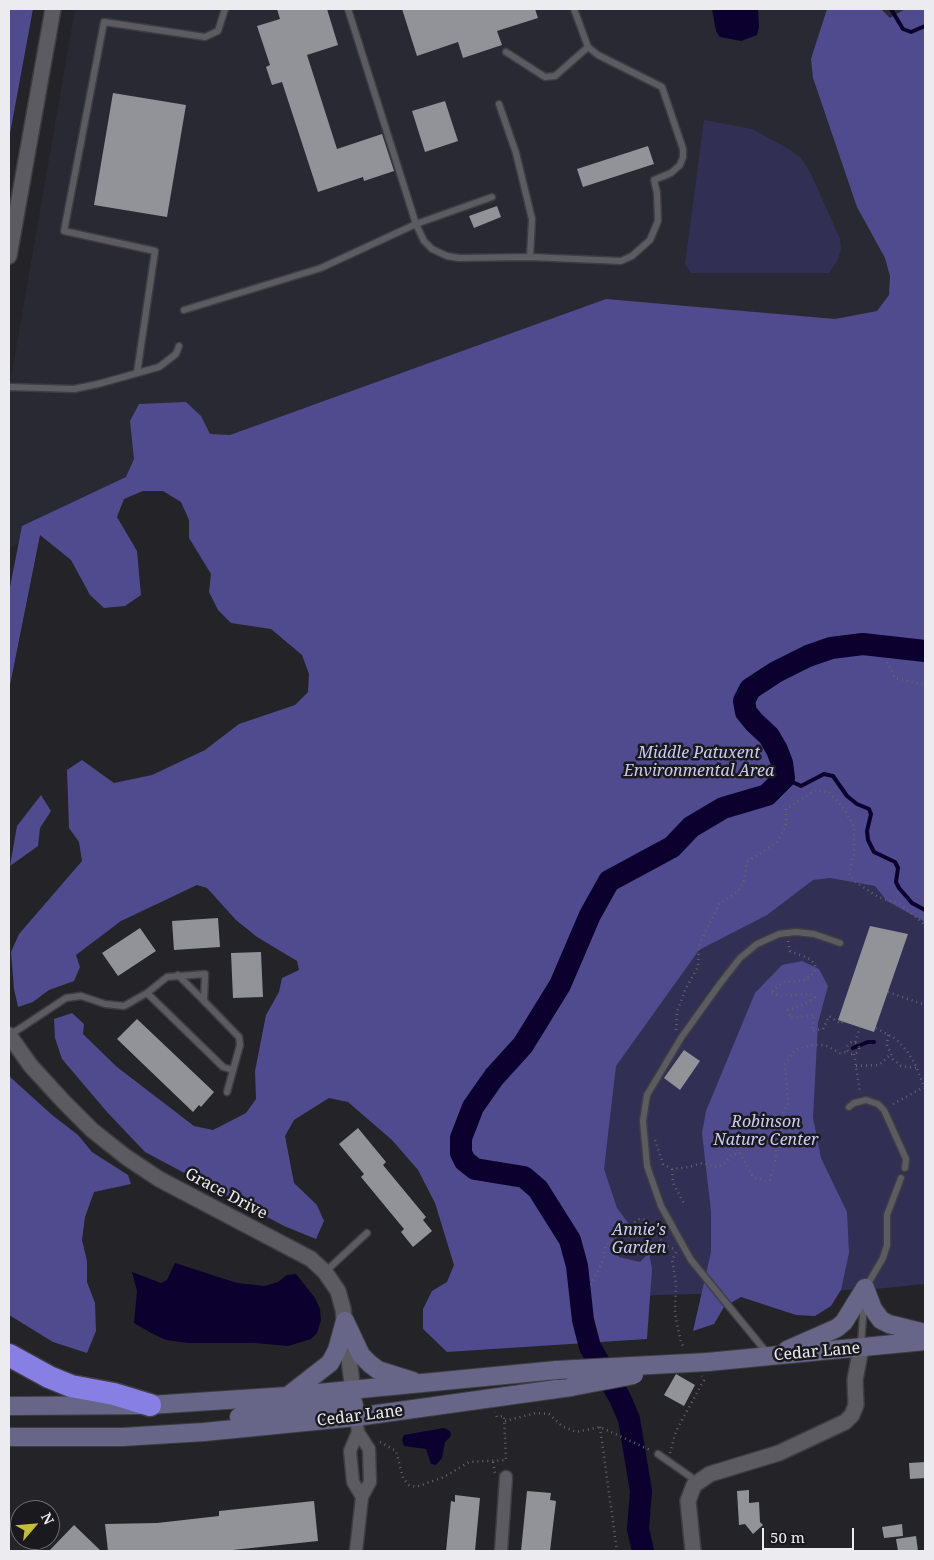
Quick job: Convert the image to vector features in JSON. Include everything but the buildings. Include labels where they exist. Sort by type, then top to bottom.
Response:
[{"type":"highway","points":[[9,1355],[49,1377],[71,1386],[114,1394],[150,1405]]},
{"type":"main road","points":[[770,1356],[837,1328],[844,1322],[865,1288]]},
{"type":"main road","points":[[865,1288],[873,1308],[882,1320],[889,1324],[925,1333]]},
{"type":"main road","points":[[345,1321],[361,1355],[370,1364],[378,1370],[422,1383]]},
{"type":"main road","points":[[288,1396],[330,1363],[337,1350],[345,1321]]},
{"type":"main road","name":"Cedar Lane","points":[[9,1406],[150,1405],[288,1396],[355,1411],[422,1383],[557,1370],[708,1362],[925,1341]]},
{"type":"main road","name":"Cedar Lane","points":[[9,1437],[122,1437],[204,1432],[355,1411],[571,1387],[708,1362]]},
{"type":"main road","points":[[9,1425],[120,1426],[355,1411]]},
{"type":"street","points":[[9,256],[53,9]]},
{"type":"street","name":"Grace Drive","points":[[9,1036],[31,1066],[64,1102],[92,1130],[126,1157],[158,1179],[311,1259],[325,1272],[338,1292],[345,1321],[355,1411]]},
{"type":"street","points":[[693,1551],[688,1501],[694,1485],[722,1469],[779,1453],[846,1422],[852,1415],[856,1405],[854,1380],[861,1348]]},
{"type":"street","points":[[355,1411],[350,1451],[353,1482],[362,1497]]},
{"type":"street","points":[[355,1411],[369,1449],[370,1482],[362,1497],[356,1551]]},
{"type":"street","points":[[501,1551],[506,1477]]},
{"type":"lane","points":[[137,373],[155,250],[64,231],[104,22],[205,37],[218,31],[225,9]]},
{"type":"lane","points":[[348,9],[416,224],[424,241],[432,249],[447,256],[459,258],[530,257],[606,262],[621,261],[632,256],[650,240],[658,221],[657,193],[654,180],[671,173],[680,165],[683,156],[672,114],[662,86],[598,55],[588,47],[574,9]]},
{"type":"lane","points":[[506,52],[544,77],[555,76],[588,47]]},
{"type":"lane","points":[[499,104],[516,153],[531,212],[530,257]]},
{"type":"lane","points":[[184,310],[321,268],[416,224],[492,197]]},
{"type":"lane","points":[[9,387],[74,389],[159,367],[176,354],[179,346]]},
{"type":"lane","points":[[770,1356],[691,1260],[653,1190],[647,1166],[643,1121],[647,1095],[677,1044],[740,958],[757,944],[786,933],[796,932],[814,934],[840,943]]},
{"type":"lane","points":[[9,1036],[66,998],[81,996],[105,1004],[124,1006],[147,993],[167,977],[205,974],[204,1001]]},
{"type":"lane","points":[[178,976],[239,1037],[227,1092]]},
{"type":"lane","points":[[147,993],[223,1066],[233,1070]]},
{"type":"lane","points":[[849,1107],[861,1100],[871,1101],[884,1110],[906,1159],[905,1168]]},
{"type":"lane","points":[[861,1348],[865,1288],[883,1258],[887,1245],[887,1215],[900,1178]]},
{"type":"lane","points":[[325,1272],[367,1234]]},
{"type":"lane","points":[[658,1454],[698,1482]]},
{"type":"path","points":[[887,662],[895,678],[925,684]]},
{"type":"path","points":[[677,1044],[675,1026],[677,1012],[684,990],[698,967],[699,945],[719,904],[737,892],[743,884],[747,862],[777,842],[786,826],[786,809],[816,790],[830,793],[844,810],[854,827],[854,854],[849,873],[854,881],[878,897],[900,904],[925,925]]},
{"type":"path","points":[[786,933],[790,951],[810,959],[815,964],[815,972],[805,980],[783,982],[770,993],[780,996],[810,994],[815,997],[804,1004],[788,1010],[790,1018],[814,1015],[812,1031],[823,1030],[829,1016],[841,1024],[843,1022]]},
{"type":"path","points":[[888,992],[925,1005]]},
{"type":"path","points":[[855,1042],[860,1027]]},
{"type":"path","points":[[876,1028],[896,1039],[907,1051],[917,1068],[925,1088],[893,1104]]},
{"type":"path","points":[[888,1035],[887,1045],[890,1055],[901,1066],[917,1068]]},
{"type":"path","points":[[848,1052],[848,1044],[855,1042]]},
{"type":"path","points":[[854,1054],[860,1048],[855,1042]]},
{"type":"path","points":[[655,1138],[663,1164],[672,1169],[689,1168],[702,1163],[717,1166],[726,1163],[731,1155],[740,1153],[754,1177],[770,1180],[776,1158],[777,1121],[788,1104],[785,1064],[793,1052],[799,1048],[814,1044],[825,1045],[840,1053],[848,1052],[854,1054]]},
{"type":"path","points":[[854,1054],[861,1100]]},
{"type":"path","points":[[856,1066],[879,1065],[890,1055]]},
{"type":"path","points":[[672,1169],[673,1183],[685,1205]]},
{"type":"path","points":[[635,1233],[634,1223],[641,1219],[648,1223],[648,1231]]},
{"type":"path","points":[[591,1285],[604,1258],[604,1246],[617,1236],[635,1233],[642,1236],[648,1231]]},
{"type":"path","points":[[648,1231],[658,1236],[663,1244],[677,1252]]},
{"type":"path","points":[[355,1411],[396,1451],[403,1478],[409,1485],[416,1486],[444,1477],[469,1462],[506,1460],[505,1421],[536,1413],[549,1414],[562,1426],[576,1432],[600,1427],[613,1431],[658,1454]]},
{"type":"path","points":[[600,1427],[617,1551]]},
{"type":"shaded area","points":[[75,9],[925,9],[925,593],[205,451],[9,548],[9,389]]},
{"type":"shaded area","points":[[712,9],[758,9],[759,27],[757,35],[741,41],[720,37],[716,31]]},
{"type":"shaded area","points":[[175,1263],[237,1283],[265,1286],[278,1282],[287,1275],[296,1274],[315,1298],[320,1309],[321,1320],[317,1333],[311,1339],[288,1346],[255,1343],[188,1343],[166,1340],[153,1334],[134,1323],[137,1291],[132,1272],[161,1283],[167,1280]]},
{"type":"shaded area","points":[[444,1428],[450,1431],[451,1436],[445,1442],[442,1458],[436,1465],[431,1464],[426,1449],[404,1446],[402,1440],[404,1435]]},
{"type":"green space","points":[[9,9],[33,9],[9,139]]},
{"type":"green space","name":"Middle Patuxent Environmental Area","points":[[827,9],[881,9],[890,18],[905,9],[925,9],[925,922],[887,901],[875,886],[830,878],[813,880],[767,915],[699,950],[616,1066],[604,1169],[617,1208],[629,1224],[613,1236],[619,1257],[640,1262],[649,1253],[652,1269],[647,1339],[447,1352],[423,1329],[423,1309],[432,1291],[447,1282],[454,1265],[435,1203],[418,1170],[392,1140],[348,1102],[329,1098],[294,1120],[285,1136],[294,1183],[317,1205],[324,1221],[316,1239],[284,1226],[145,1152],[107,1112],[62,1059],[55,1038],[54,1019],[72,1013],[84,1024],[83,1034],[117,1067],[194,1126],[213,1130],[246,1113],[256,1099],[255,1071],[266,1015],[279,992],[282,978],[299,970],[297,961],[257,937],[236,920],[207,888],[197,885],[121,921],[76,955],[80,967],[74,981],[49,990],[33,1002],[18,1007],[14,989],[11,952],[19,934],[82,861],[79,842],[69,828],[67,770],[82,760],[114,783],[152,775],[205,750],[239,724],[295,705],[308,692],[309,674],[302,655],[271,629],[231,623],[218,610],[209,592],[211,574],[189,538],[189,520],[181,502],[163,491],[143,491],[124,499],[117,517],[137,551],[141,595],[125,606],[104,608],[90,595],[71,560],[40,535],[9,690],[9,592],[22,526],[126,477],[134,459],[130,421],[139,404],[186,402],[201,416],[210,434],[230,435],[606,299],[835,319],[877,311],[889,295],[890,276],[885,258],[857,207],[813,78],[811,59]]},
{"type":"green space","points":[[704,120],[752,129],[789,149],[801,158],[811,174],[840,239],[841,250],[838,259],[829,273],[691,273],[685,264]]},
{"type":"green space","points":[[925,593],[925,1284],[875,1289],[591,1297],[421,1081]]},
{"type":"green space","points":[[41,795],[51,811],[40,828],[38,846],[10,866],[17,826]]},
{"type":"green space","name":"Robinson Nature Center","points":[[802,961],[819,969],[828,986],[818,1023],[813,1118],[821,1158],[847,1212],[849,1253],[841,1290],[831,1306],[815,1316],[796,1315],[741,1297],[724,1307],[714,1324],[693,1331],[711,1252],[711,1211],[702,1133],[706,1111],[755,993],[782,965]]},
{"type":"green space","points":[[9,1076],[51,1114],[78,1135],[92,1152],[128,1175],[131,1184],[94,1192],[85,1217],[82,1240],[87,1261],[87,1282],[95,1303],[96,1331],[87,1353],[53,1342],[9,1315]]},
{"type":"waterway","points":[[891,9],[903,29],[911,32],[925,26]]},
{"type":"waterway","points":[[643,1551],[638,1529],[641,1491],[629,1419],[620,1398],[590,1347],[583,1320],[577,1266],[570,1240],[538,1189],[524,1177],[475,1169],[465,1161],[461,1153],[461,1138],[473,1107],[494,1077],[523,1045],[560,985],[590,915],[609,881],[672,847],[691,827],[723,808],[767,795],[784,778],[782,763],[769,736],[746,712],[744,701],[750,689],[776,672],[808,656],[831,648],[863,644],[925,651]]},
{"type":"waterway","points":[[784,778],[801,786],[824,774],[833,776],[847,796],[857,804],[869,809],[871,814],[867,831],[868,840],[874,852],[895,862],[898,868],[896,882],[899,888],[912,903],[925,910]]},
{"type":"waterway","points":[[853,1048],[868,1042],[874,1042]]},
{"type":"park label","name":"Annie's Garden","points":[[639,1239]]}]
